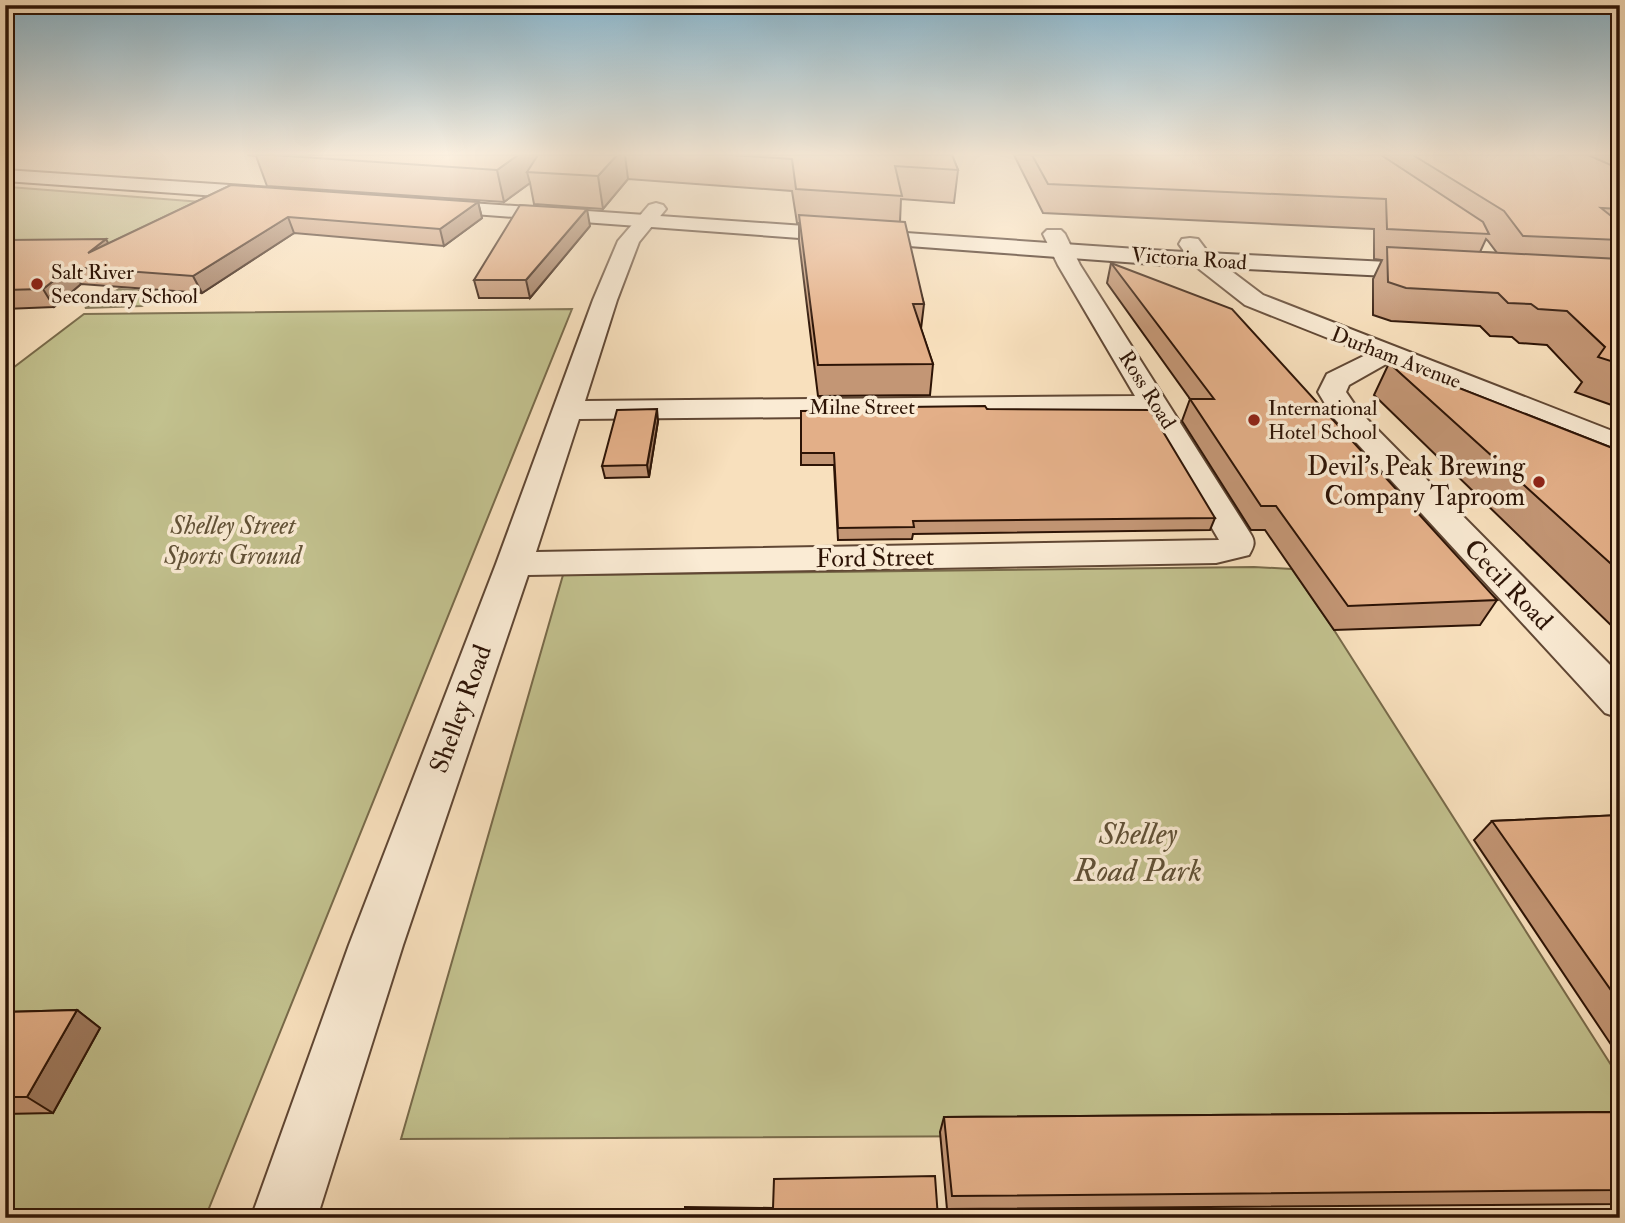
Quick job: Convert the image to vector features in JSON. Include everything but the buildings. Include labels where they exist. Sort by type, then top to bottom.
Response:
[{"type":"street","name":"Victoria Road","points":[[598,212],[1196,252],[1445,265]]},
{"type":"street","name":"Shelley Road","points":[[284,1218],[376,945],[567,410],[629,241],[651,216]]},
{"type":"street","name":"Ross Road","points":[[1057,243],[1233,533],[1237,540],[1236,547]]},
{"type":"street","name":"Durham Avenue","points":[[1196,252],[1254,300],[1620,445]]},
{"type":"street","name":"Cecil Road","points":[[1386,353],[1337,380],[1332,392],[1348,417],[1620,702]]},
{"type":"street","name":"Milne Street","points":[[567,410],[1157,405]]},
{"type":"street","name":"Ford Street","points":[[514,564],[1216,552],[1236,547]]},
{"type":"green space","points":[[5,212],[199,212],[132,250],[5,251]]},
{"type":"green space","points":[[119,289],[165,292],[142,306],[85,308]]},
{"type":"green space","name":"Shelley Street Sports Ground","points":[[572,309],[205,1218],[5,1218],[5,374],[84,314]]},
{"type":"green space","name":"Shelley Road Park","points":[[1254,567],[1292,569],[1334,630],[1620,1079],[1620,1133],[401,1139],[563,575]]},
{"type":"place","name":"Salt River Secondary School","points":[[37,284]]},
{"type":"place","name":"International Hotel School","points":[[1254,420]]},
{"type":"place","name":"Devil's Peak Brewing Company Taproom","points":[[1539,482]]}]
